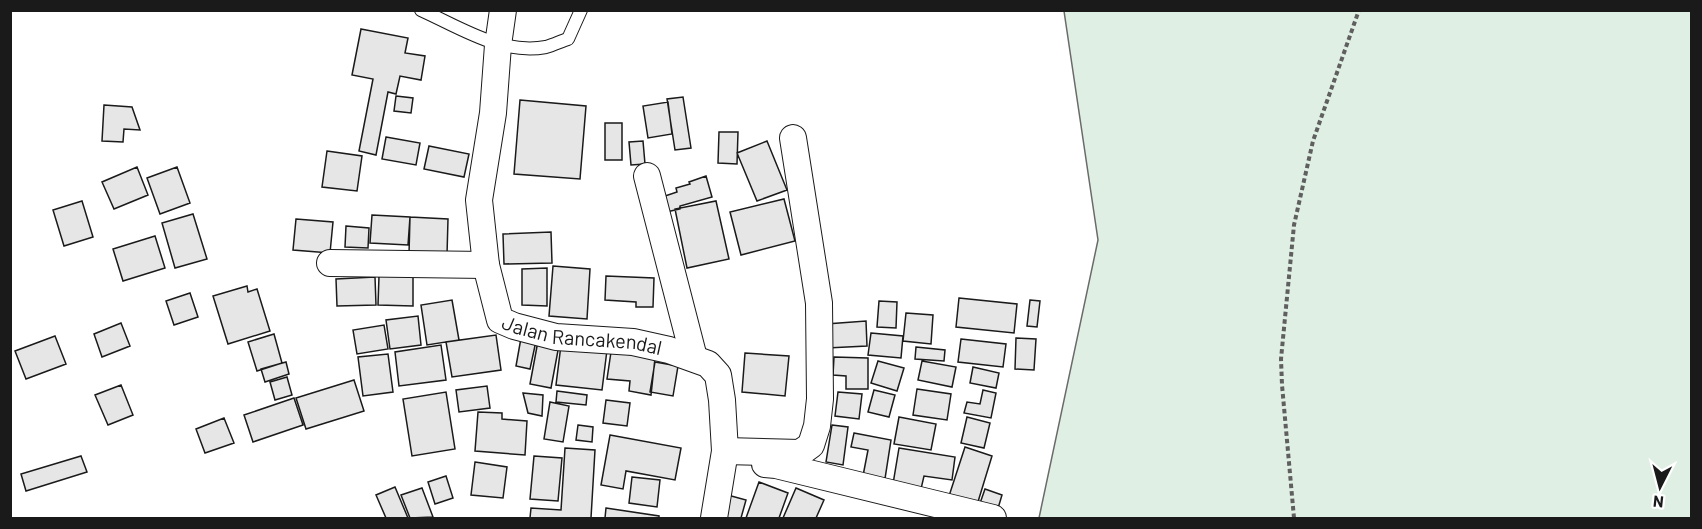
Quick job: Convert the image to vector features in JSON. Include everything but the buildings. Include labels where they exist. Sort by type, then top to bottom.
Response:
[{"type":"street","name":"Jalan Rancakendal","points":[[502,10],[494,113],[479,200],[486,265],[500,320],[514,327],[556,337],[633,342],[669,350],[708,364],[718,375],[722,400],[724,460],[714,519]]},
{"type":"street","points":[[724,460],[800,453],[811,445],[817,426],[820,399],[819,303],[793,138]]},
{"type":"street","points":[[647,176],[694,358]]},
{"type":"street","points":[[330,263],[486,265]]},
{"type":"street","points":[[724,460],[776,465],[993,519]]},
{"type":"lane","points":[[421,10],[498,45],[524,49],[548,46],[568,39],[581,10]]},
{"type":"path","points":[[1294,519],[1281,359],[1294,225],[1313,141],[1359,10]]},
{"type":"green space","points":[[1064,11],[1691,11],[1691,518],[1039,518],[1098,240]]}]
